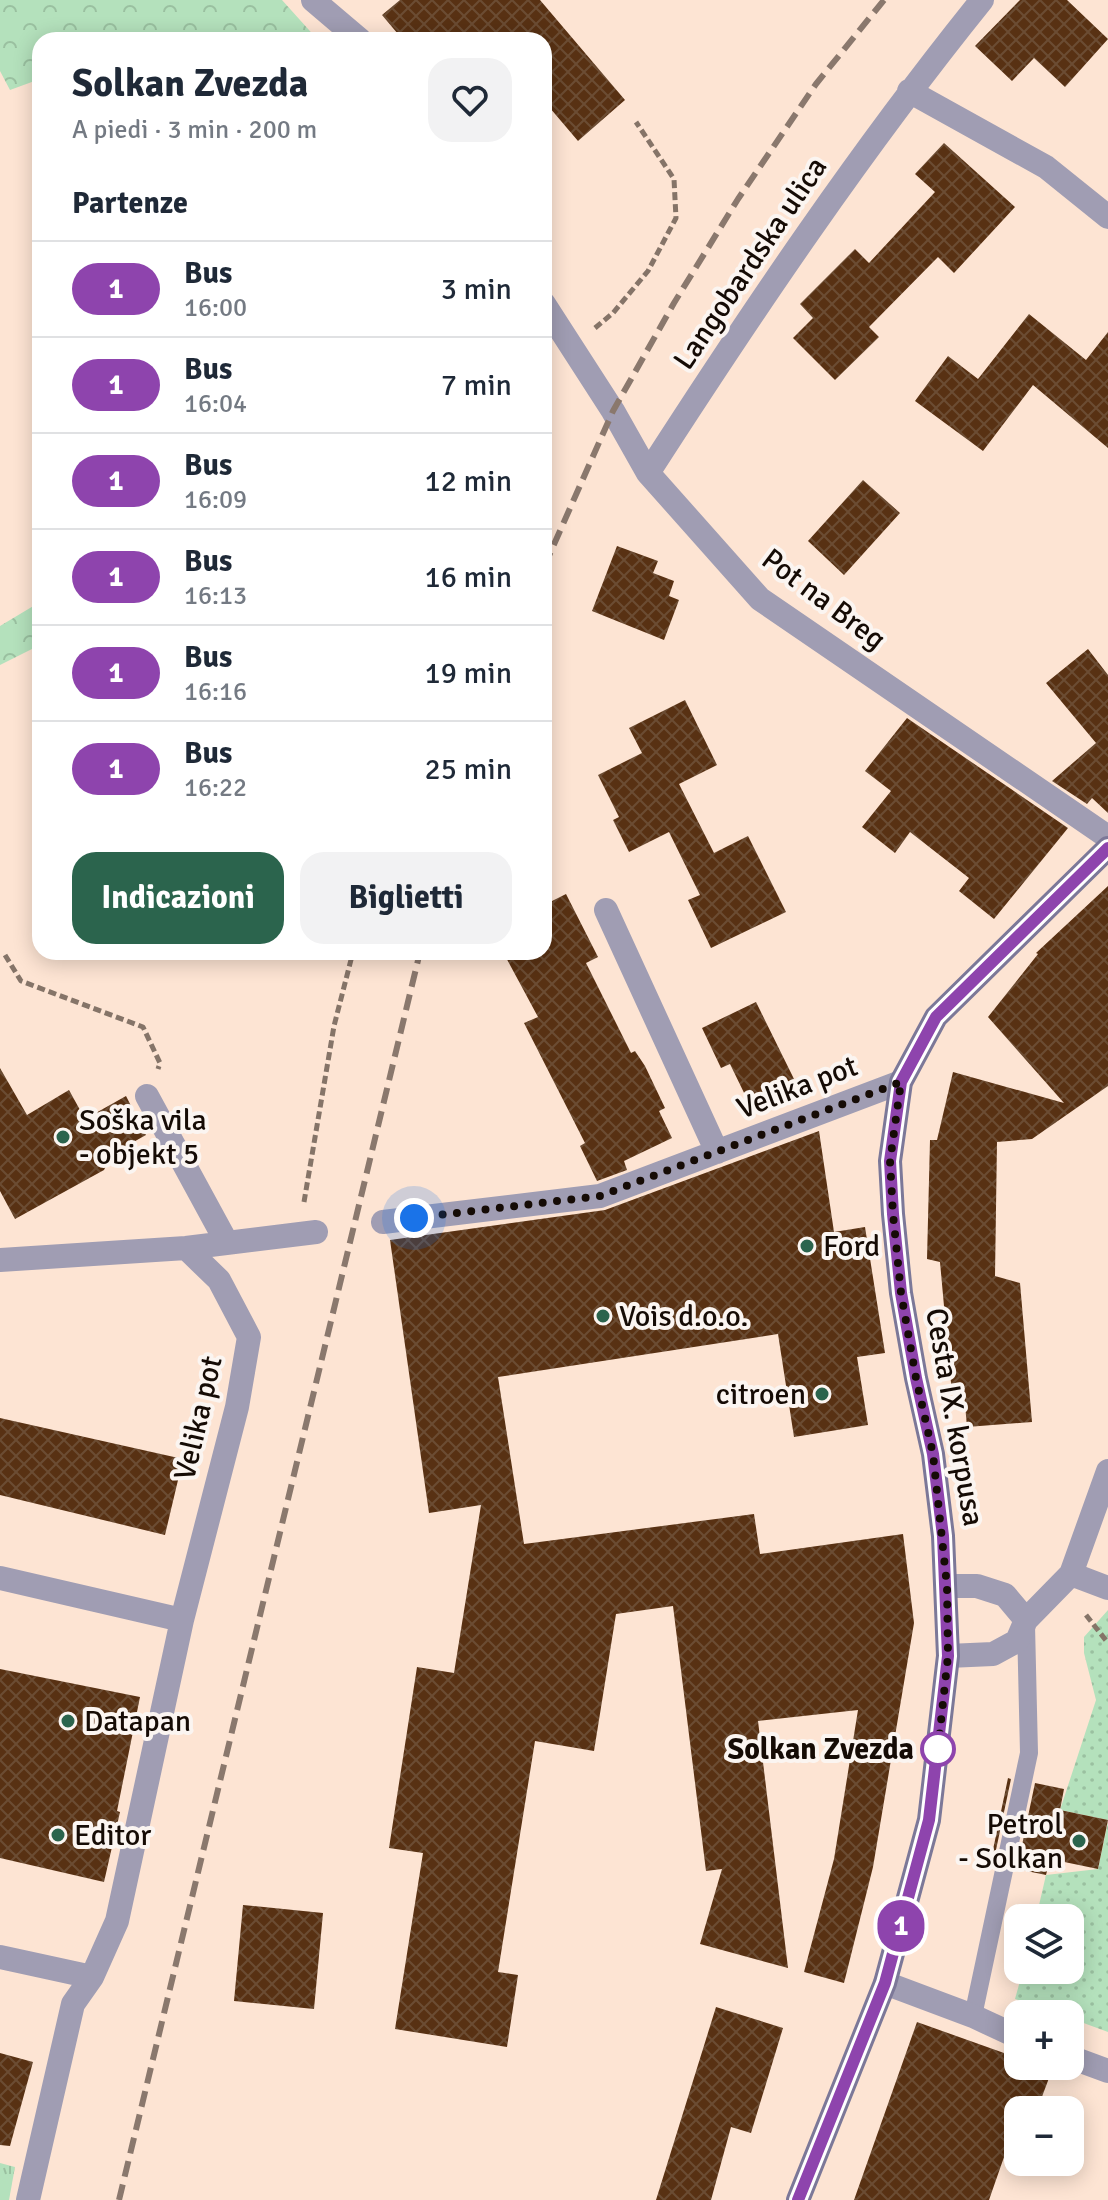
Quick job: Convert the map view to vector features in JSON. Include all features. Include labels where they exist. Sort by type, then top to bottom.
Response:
[{"type":"main road","name":"Cesta IX. korpusa","points":[[798,2200],[885,1983],[929,1820],[948,1656],[947,1586],[933,1454],[901,1293],[893,1214],[890,1161],[901,1082],[936,1017],[1108,848]]},
{"type":"street","points":[[313,0],[351,32]]},
{"type":"street","name":"Langobardska ulica","points":[[648,473],[769,286],[909,91],[982,0]]},
{"type":"street","points":[[909,91],[1046,167],[1108,217]]},
{"type":"street","name":"Pot na Breg","points":[[552,316],[648,473],[760,599],[1108,837]]},
{"type":"street","name":"Velika pot","points":[[606,910],[717,1152]]},
{"type":"street","name":"Velika pot","points":[[383,1222],[600,1196],[901,1082]]},
{"type":"street","points":[[147,1096],[227,1243]]},
{"type":"street","points":[[0,1260],[186,1248],[307,1233]]},
{"type":"street","name":"Velika pot","points":[[28,2200],[73,2004],[92,1977],[117,1921],[182,1620],[237,1407],[249,1337],[219,1280],[186,1248]]},
{"type":"street","points":[[948,1656],[993,1654],[1017,1641],[1026,1620],[1071,1574],[1108,1471]]},
{"type":"street","points":[[1071,1574],[1108,1588]]},
{"type":"street","points":[[0,1578],[182,1620]]},
{"type":"street","points":[[947,1586],[977,1586],[1005,1595],[1026,1620]]},
{"type":"street","points":[[0,1957],[92,1977]]},
{"type":"street","points":[[885,1983],[1004,2030]]},
{"type":"street","points":[[1084,2062],[1108,2071]]},
{"type":"lane","points":[[973,2016],[1029,1753],[1026,1620]]},
{"type":"path","points":[[572,347],[613,313],[648,271],[676,218],[674,179],[636,122]]},
{"type":"path","points":[[5,955],[21,981],[143,1027],[160,1063],[147,1096]]},
{"type":"path","points":[[307,1233],[334,1026],[351,960]]},
{"type":"green space","points":[[0,0],[282,0],[311,32],[32,32],[32,82],[10,90],[0,71]]},
{"type":"green space","points":[[32,607],[32,649],[0,665],[0,626]]},
{"type":"green space","points":[[1108,1610],[1108,1820],[1060,1810],[1096,1700],[1084,1653],[1084,1637]]},
{"type":"green space","points":[[1108,1822],[1108,2032],[1084,2023],[1084,2000],[1015,1999],[1019,1984],[1084,1984],[1084,1904],[1039,1904],[1046,1875],[1098,1869]]},
{"type":"green space","points":[[0,2163],[15,2167],[9,2200],[0,2200]]},
{"type":"building","points":[[400,0],[540,0],[625,100],[578,141],[552,110],[552,32],[396,32],[382,15]]},
{"type":"building","points":[[1020,0],[1067,0],[1108,39],[1065,87],[1034,58],[1012,81],[975,46]]},
{"type":"building","points":[[944,143],[1015,207],[954,273],[938,257],[869,327],[879,337],[835,380],[793,338],[813,318],[800,304],[855,249],[869,263],[935,192],[915,174]]},
{"type":"building","points":[[1029,314],[1086,360],[1108,332],[1108,448],[1033,385],[983,451],[915,401],[948,356],[978,379]]},
{"type":"building","points":[[863,480],[900,513],[844,575],[808,541]]},
{"type":"building","points":[[617,546],[658,561],[653,573],[674,581],[669,596],[679,600],[664,640],[592,611]]},
{"type":"building","points":[[1088,649],[1108,675],[1108,813],[1092,798],[1087,804],[1052,781],[1096,743],[1046,683]]},
{"type":"building","points":[[685,700],[717,765],[679,784],[714,853],[748,836],[786,912],[711,948],[688,900],[700,895],[669,832],[629,852],[613,820],[619,817],[598,775],[642,753],[629,728]]},
{"type":"building","points":[[907,718],[1068,828],[994,919],[959,891],[969,878],[910,832],[895,853],[862,827],[891,791],[865,771]]},
{"type":"building","points":[[1108,886],[1108,1086],[1032,1139],[997,1142],[995,1276],[1020,1283],[1032,1422],[967,1427],[964,1393],[952,1394],[940,1262],[927,1259],[930,1140],[937,1140],[953,1072],[1064,1103],[988,1017],[1036,953]]},
{"type":"building","points":[[566,894],[598,957],[586,963],[631,1053],[635,1051],[645,1066],[665,1108],[659,1111],[672,1138],[624,1161],[627,1170],[597,1181],[580,1146],[585,1143],[524,1023],[538,1017],[507,960],[552,960],[552,901]]},
{"type":"building","points":[[756,1002],[794,1079],[748,1101],[730,1064],[721,1068],[702,1028]]},
{"type":"building","points":[[0,1068],[27,1115],[69,1090],[85,1119],[126,1096],[146,1135],[112,1154],[104,1170],[15,1219],[0,1191]]},
{"type":"building","points":[[819,1131],[834,1232],[865,1227],[885,1353],[857,1357],[868,1425],[794,1437],[778,1334],[498,1377],[524,1544],[754,1514],[760,1554],[903,1534],[914,1623],[873,1867],[844,1983],[804,1972],[834,1859],[858,1710],[758,1721],[788,1968],[700,1944],[722,1869],[706,1871],[673,1606],[616,1614],[594,1751],[535,1741],[498,1972],[518,1975],[507,2047],[395,2029],[423,1853],[389,1848],[417,1667],[454,1673],[481,1505],[429,1513],[390,1240],[605,1210]]},
{"type":"building","points":[[0,1418],[183,1459],[165,1535],[0,1495]]},
{"type":"building","points":[[0,1669],[140,1697],[104,1882],[0,1858]]},
{"type":"building","points":[[1008,1778],[1011,1779],[993,1864],[990,1864]]},
{"type":"building","points":[[1035,1783],[1064,1789],[1060,1810],[1108,1820],[1098,1869],[1050,1859],[1046,1875],[1017,1869]]},
{"type":"building","points":[[243,1905],[323,1913],[314,2009],[234,2001]]},
{"type":"building","points":[[716,2007],[783,2028],[751,2133],[731,2127],[711,2200],[656,2200]]},
{"type":"building","points":[[917,2022],[1004,2053],[1004,2080],[1048,2080],[1042,2096],[1004,2096],[1004,2157],[989,2200],[854,2200]]},
{"type":"building","points":[[0,2053],[33,2062],[10,2146],[0,2145]]},
{"type":"railway","points":[[552,549],[613,411],[674,303],[738,199],[816,84],[884,0]]},
{"type":"railway","points":[[119,2200],[418,960]]},
{"type":"bus line","name":"1","points":[[798,2200],[885,1983],[929,1820],[948,1656],[948,1600],[933,1454],[901,1293],[893,1214],[890,1161],[901,1082],[936,1017],[1108,848]]},
{"type":"place","name":"Soška vila - objekt 5","points":[[63,1137]]},
{"type":"place","name":"Ford","points":[[807,1246]]},
{"type":"place","name":"Vois d.o.o.","points":[[603,1316]]},
{"type":"place","name":"citroen","points":[[822,1394]]},
{"type":"place","name":"Datapan","points":[[68,1721]]},
{"type":"place","name":"Solkan Zvezda","points":[[938,1749]]},
{"type":"place","name":"Editor","points":[[58,1835]]},
{"type":"place","name":"Petrol - Solkan","points":[[1079,1841]]},
{"type":"route","points":[[414,1218],[600,1196],[901,1082],[890,1161],[893,1214],[901,1293],[933,1454],[947,1586],[948,1656],[938,1749]]}]
